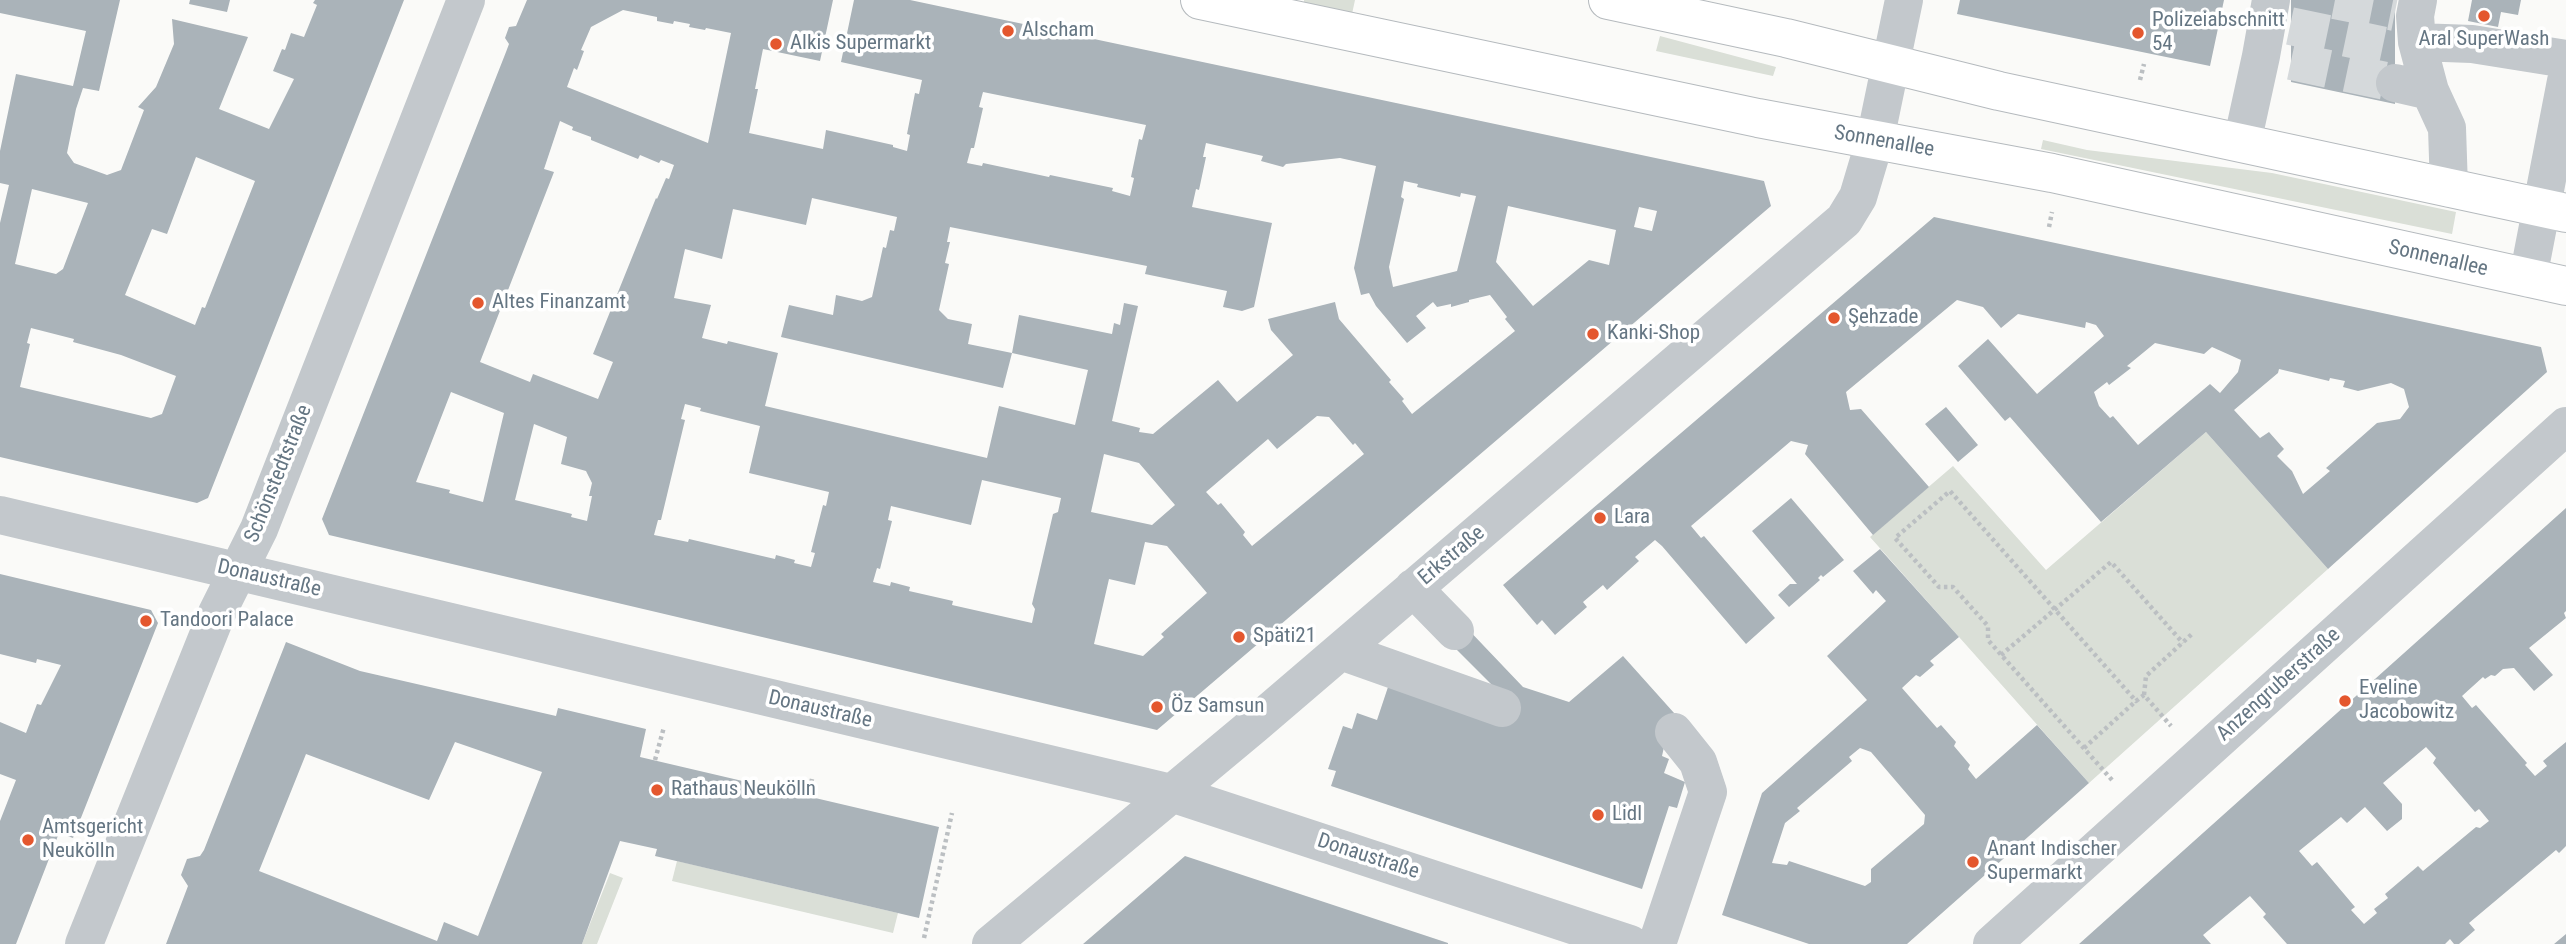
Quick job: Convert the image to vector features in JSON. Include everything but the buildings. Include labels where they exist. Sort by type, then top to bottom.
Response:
[{"type":"main road","name":"Sonnenallee","points":[[1200,0],[1747,116],[2194,202],[2566,286]]},
{"type":"main road","points":[[1608,0],[1786,38],[1999,91],[2554,210]]},
{"type":"street","name":"Schönstedtstraße","points":[[84,944],[217,613],[259,528],[466,0]]},
{"type":"street","name":"Erkstraße","points":[[991,944],[1340,651],[1844,220],[1858,197],[1875,140],[1904,0]]},
{"type":"street","points":[[2242,144],[2276,33]]},
{"type":"street","points":[[2449,188],[2447,128],[2410,43],[2472,44],[2566,60]]},
{"type":"street","points":[[2528,278],[2554,210],[2566,81]]},
{"type":"street","name":"Anzengruberstraße","points":[[1992,944],[2566,426]]},
{"type":"street","name":"Donaustraße","points":[[0,515],[1171,793],[1630,944]]},
{"type":"street","points":[[1413,588],[1455,631]]},
{"type":"street","points":[[1340,651],[1502,708]]},
{"type":"street","points":[[1657,944],[1708,792],[1698,762],[1674,732]]},
{"type":"path","points":[[2140,81],[2144,64]]},
{"type":"path","points":[[2049,227],[2053,208]]},
{"type":"path","points":[[2112,780],[1988,640],[1987,626],[1953,587],[1939,587],[1895,538],[1950,491],[2136,701]]},
{"type":"path","points":[[2001,655],[2110,562],[2183,643]]},
{"type":"path","points":[[2171,726],[2144,695],[2146,676],[2192,634]]},
{"type":"path","points":[[2084,748],[2144,695]]},
{"type":"path","points":[[655,760],[664,727]]},
{"type":"path","points":[[808,796],[812,779]]},
{"type":"path","points":[[924,938],[952,813]]},
{"type":"shaded area","points":[[1304,0],[1355,0],[1352,14],[1304,4]]},
{"type":"shaded area","points":[[1660,36],[1776,67],[1773,76],[1656,51]]},
{"type":"shaded area","points":[[2043,140],[2087,150],[2272,173],[2456,212],[2452,234],[2041,149]]},
{"type":"shaded area","points":[[2206,432],[2328,569],[2089,783],[1870,537],[1953,466],[2046,570]]},
{"type":"shaded area","points":[[677,861],[898,913],[893,933],[672,881]]},
{"type":"shaded area","points":[[610,873],[623,878],[597,944],[582,944]]},
{"type":"tunnel","points":[[2335,0],[2395,12]]},
{"type":"tunnel","points":[[2290,26],[2395,48]]},
{"type":"tunnel","points":[[2291,61],[2395,83]]},
{"type":"place","name":"Aral SuperWash","points":[[2484,16]]},
{"type":"place","name":"Alscham","points":[[1008,31]]},
{"type":"place","name":"Polizeiabschnitt 54","points":[[2138,33]]},
{"type":"place","name":"Alkis Supermarkt","points":[[776,44]]},
{"type":"place","name":"Altes Finanzamt","points":[[478,303]]},
{"type":"place","name":"Şehzade","points":[[1834,318]]},
{"type":"place","name":"Kanki-Shop","points":[[1593,334]]},
{"type":"place","name":"Lara","points":[[1600,518]]},
{"type":"place","name":"Tandoori Palace","points":[[146,621]]},
{"type":"place","name":"Späti21","points":[[1239,637]]},
{"type":"place","name":"Eveline Jacobowitz","points":[[2345,701]]},
{"type":"place","name":"Öz Samsun","points":[[1157,707]]},
{"type":"place","name":"Rathaus Neukölln","points":[[657,790]]},
{"type":"place","name":"Lidl","points":[[1598,815]]},
{"type":"place","name":"Amtsgericht Neukölln","points":[[28,840]]},
{"type":"place","name":"Anant Indischer Supermarkt","points":[[1973,862]]}]
